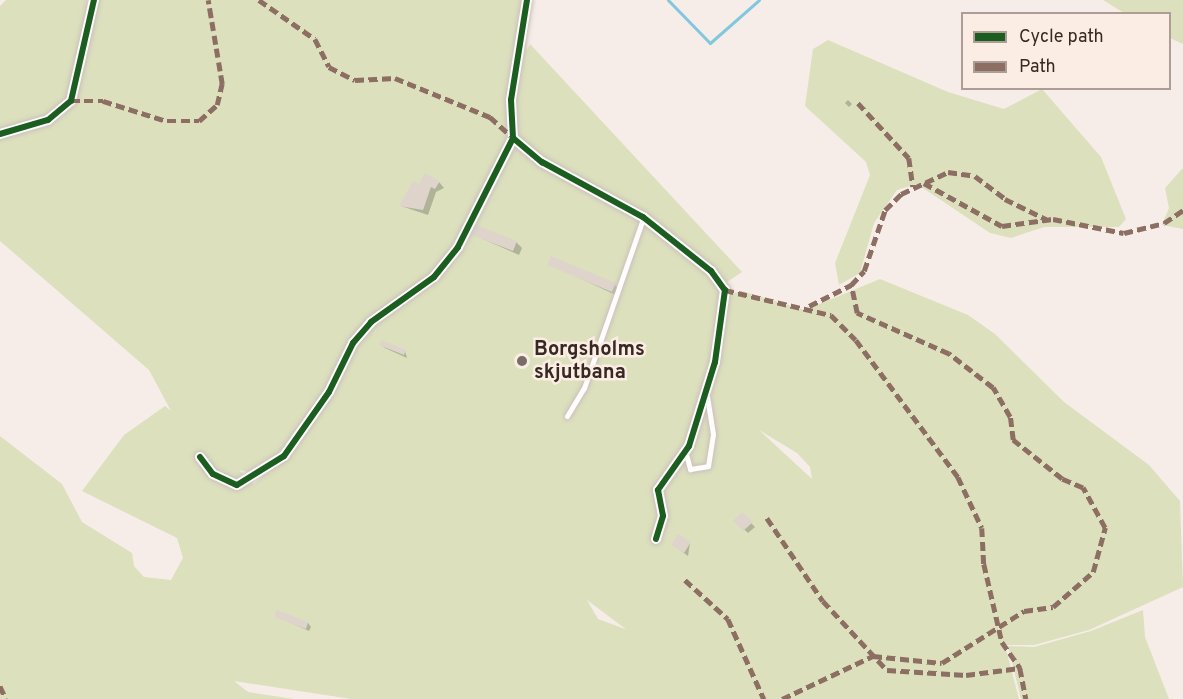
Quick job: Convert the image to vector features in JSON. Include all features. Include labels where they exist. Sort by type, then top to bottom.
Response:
[{"type":"street","points":[[0,134],[40,123],[71,101],[94,0]]},
{"type":"street","points":[[200,457],[213,474],[237,485],[284,456],[329,392],[353,343],[371,322],[434,277],[458,247],[513,138],[512,100],[526,0]]},
{"type":"street","points":[[513,138],[542,162],[643,217],[711,271],[725,290],[706,389],[687,448],[658,490],[663,516],[656,539]]},
{"type":"lane","points":[[567,416],[584,388],[641,236],[643,217]]},
{"type":"lane","points":[[687,448],[690,469],[708,466],[713,434],[706,389]]},
{"type":"green space","points":[[6,0],[87,0],[75,82],[65,101],[51,114],[0,130],[0,6]]},
{"type":"green space","points":[[97,0],[524,0],[527,50],[530,44],[742,272],[724,284],[722,296],[742,291],[805,310],[880,279],[968,315],[995,334],[1064,402],[1149,465],[1180,501],[1183,587],[1089,630],[1034,645],[1005,645],[1019,699],[351,699],[234,681],[248,692],[294,699],[0,699],[0,436],[62,484],[82,522],[132,553],[134,566],[144,577],[171,580],[183,558],[177,538],[82,491],[124,435],[165,406],[171,411],[149,370],[0,241],[0,137],[45,127],[64,115],[76,98]],"holes":[[[759,430],[797,453],[810,467],[812,479]],[[285,457],[254,484],[239,470],[260,474]],[[587,600],[626,629],[598,619]]]},
{"type":"green space","points":[[1103,0],[1183,0],[1183,44],[1171,38],[1171,12],[1122,12]]},
{"type":"green space","points":[[828,40],[948,92],[1004,109],[1043,90],[1101,157],[1126,219],[1119,227],[1044,227],[1011,238],[990,233],[917,184],[897,190],[874,223],[860,273],[839,285],[835,263],[870,175],[866,162],[805,106],[813,49]]},
{"type":"green space","points":[[1183,168],[1183,229],[1162,225],[1169,208],[1165,188]]},
{"type":"green space","points":[[1143,610],[1145,637],[1169,699],[1021,699],[1008,646],[1034,647],[1091,631]]},
{"type":"building","points":[[425,173],[440,181],[435,189],[431,187],[423,210],[399,206],[413,181],[419,184]]},
{"type":"building","points":[[476,225],[517,241],[513,251],[472,235]]},
{"type":"building","points":[[551,256],[616,283],[612,292],[547,265]]},
{"type":"building","points":[[382,340],[406,350],[404,355],[379,345]]},
{"type":"building","points":[[742,512],[753,522],[743,531],[733,521]]},
{"type":"building","points":[[678,534],[691,542],[684,553],[671,545]]},
{"type":"building","points":[[277,610],[308,622],[306,629],[274,617]]},
{"type":"waterway","points":[[668,0],[710,43],[759,0]]},
{"type":"marked path","points":[[71,101],[103,101],[167,121],[199,121],[217,105],[222,84],[208,0]]},
{"type":"marked path","points":[[259,0],[315,39],[329,67],[355,80],[395,78],[490,117],[511,136]]},
{"type":"marked path","points":[[858,103],[909,158],[913,187]]},
{"type":"marked path","points":[[809,306],[851,285],[864,271],[885,210],[901,194],[948,172],[975,176],[1005,199],[1046,219]]},
{"type":"marked path","points":[[924,183],[1002,226],[1053,219],[1124,233],[1164,223],[1183,210]]},
{"type":"marked path","points":[[782,699],[873,656],[942,663],[1024,611],[1053,607],[1093,572],[1105,528],[1083,488],[1062,479],[1013,440],[1010,417],[993,388],[949,354],[857,313],[851,285]]},
{"type":"marked path","points":[[725,290],[831,315],[856,340],[958,477],[982,528],[984,564],[1002,642],[1020,668],[1026,699]]},
{"type":"marked path","points":[[767,518],[823,601],[887,670],[966,675],[1020,668]]},
{"type":"marked path","points":[[685,580],[728,619],[764,699]]},
{"type":"marked path","points":[[0,686],[6,699]]},
{"type":"cycle path","points":[[0,134],[48,120],[71,101],[94,0]]},
{"type":"cycle path","points":[[527,0],[511,100],[513,138],[542,162],[643,217],[711,271],[725,290],[715,362],[689,446],[658,490],[663,516],[656,539]]},
{"type":"cycle path","points":[[200,457],[213,474],[237,485],[284,456],[329,392],[353,343],[371,322],[434,277],[458,247],[513,138]]},
{"type":"place","name":"Borgsholms skjutbana","points":[[522,361]]}]
